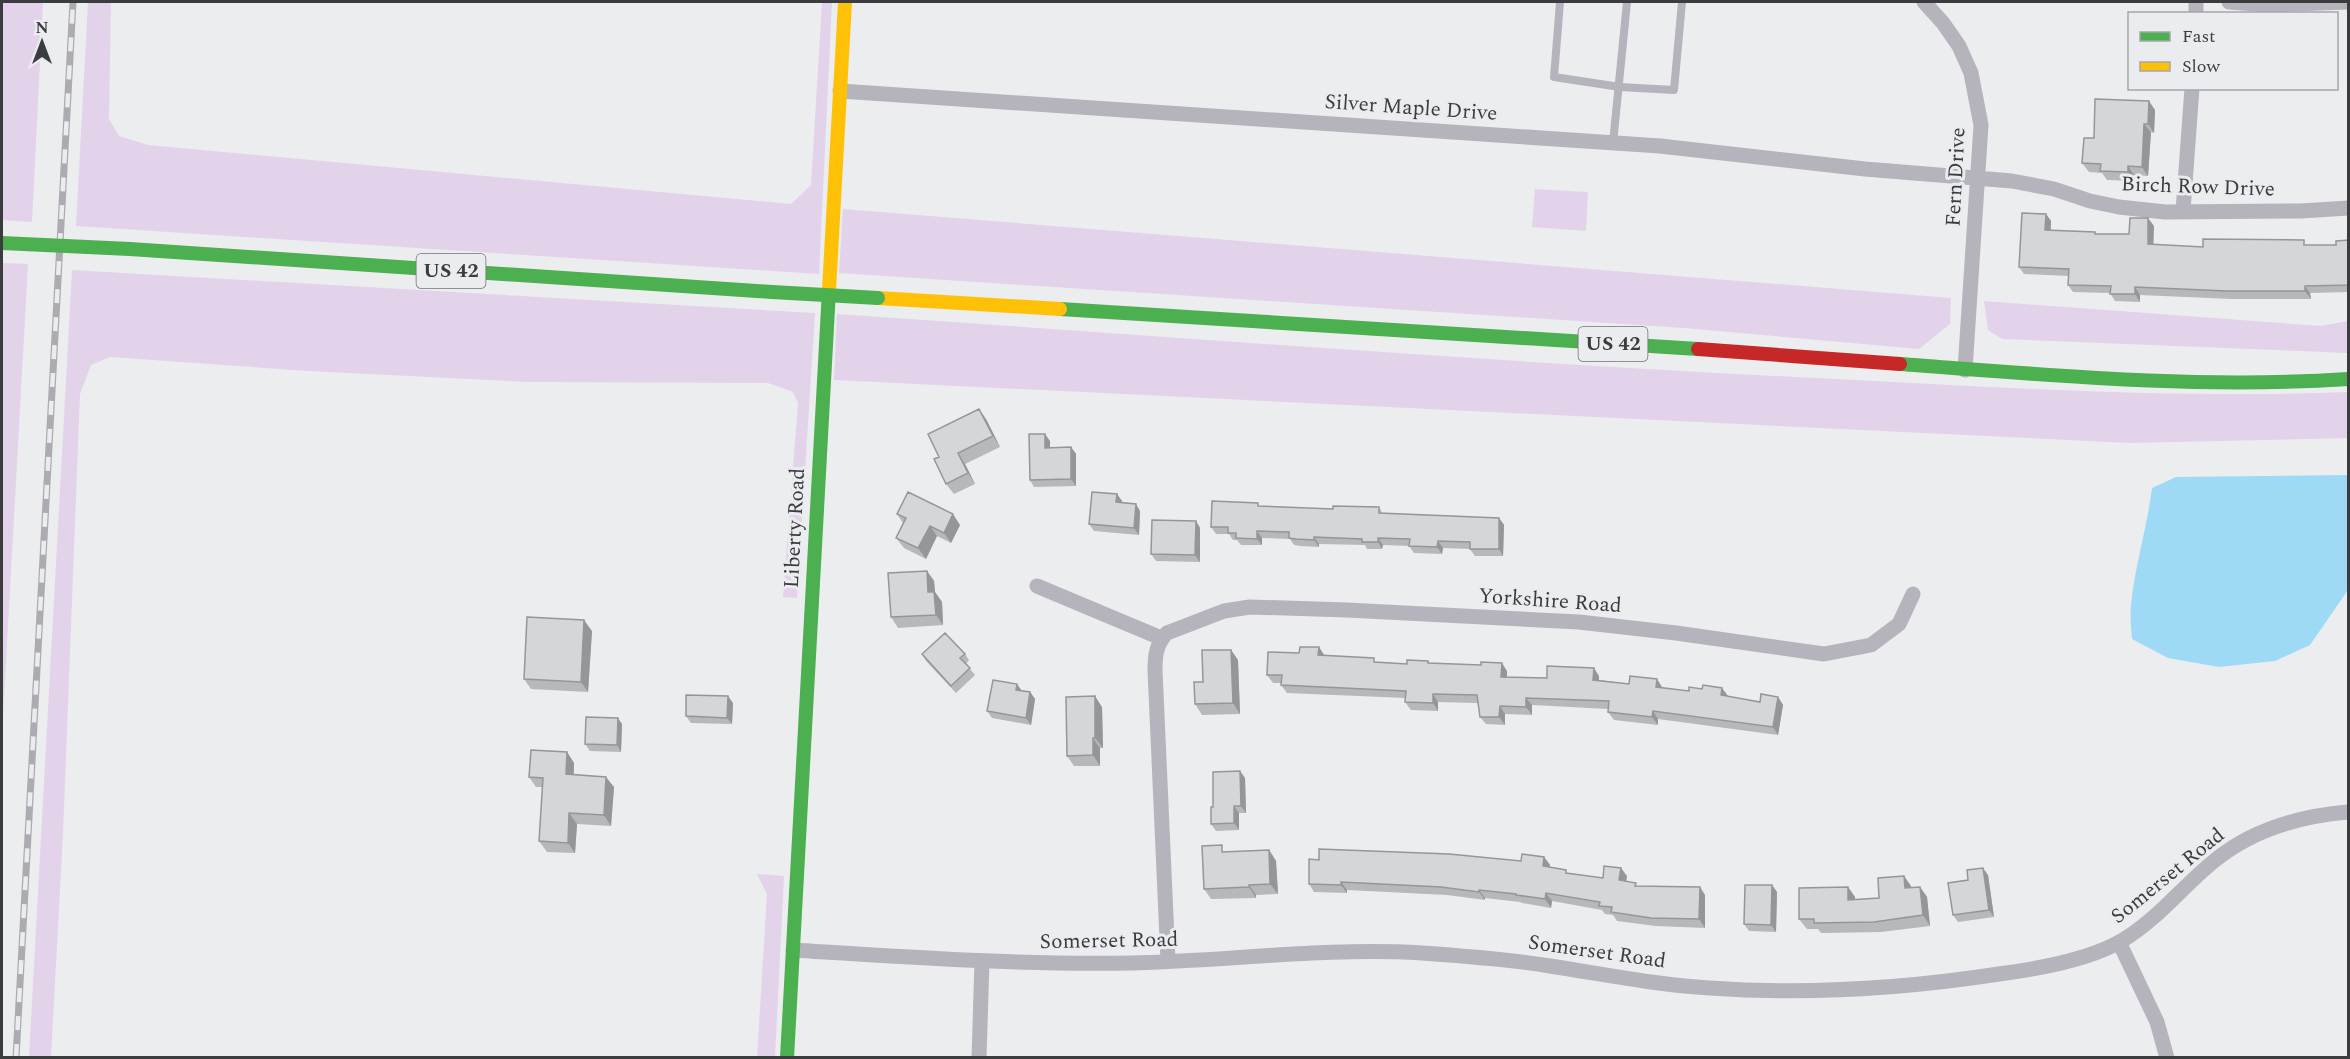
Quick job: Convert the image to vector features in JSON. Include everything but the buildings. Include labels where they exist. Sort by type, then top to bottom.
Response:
[{"type":"main road","name":"Liberty Road","points":[[787,1058],[845,2]]},
{"type":"main road","name":"US 42","points":[[2,243],[130,249],[772,292],[1673,347],[2087,378],[2196,382],[2349,380]]},
{"type":"street","name":"Fern Drive","points":[[1924,2],[1959,46],[1971,73],[1981,125],[1965,370]]},
{"type":"street","points":[[2229,2],[2268,5],[2349,2]]},
{"type":"street","points":[[2183,211],[2192,90]]},
{"type":"street","name":"Silver Maple Drive","points":[[840,91],[1613,143],[1978,179]]},
{"type":"street","name":"Birch Row Drive","points":[[1978,179],[2012,181],[2054,189],[2090,201],[2119,207],[2183,211],[2301,211],[2349,208]]},
{"type":"street","points":[[1037,586],[1161,638],[1155,652],[1155,670],[1168,962]]},
{"type":"street","name":"Yorkshire Road","points":[[1161,638],[1167,633],[1224,611],[1250,607],[1579,622],[1824,654],[1871,645],[1899,624],[1913,594]]},
{"type":"street","name":"Somerset Road","points":[[793,950],[982,961],[1168,962],[1323,952],[1420,953],[1507,960],[1635,980],[1709,988],[1839,991],[1900,988],[2028,970],[2089,954],[2119,942],[2144,925],[2212,862],[2232,848],[2273,827],[2300,818],[2349,812]]},
{"type":"street","points":[[2119,942],[2157,1022],[2167,1058]]},
{"type":"street","points":[[979,1058],[982,961]]},
{"type":"lane","points":[[1560,2],[1554,77],[1620,87],[1674,90],[1682,2]]},
{"type":"lane","points":[[1613,143],[1627,2]]},
{"type":"shaded area","points":[[2,2],[43,2],[32,222],[2,220]]},
{"type":"shaded area","points":[[88,2],[111,2],[109,119],[119,136],[148,145],[791,204],[811,185],[822,2],[832,2],[819,274],[76,226]]},
{"type":"shaded area","points":[[1535,189],[1588,192],[1586,231],[1532,227]]},
{"type":"shaded area","points":[[843,209],[1951,298],[1950,324],[1919,349],[1684,328],[839,273]]},
{"type":"shaded area","points":[[2,263],[28,264],[2,734]]},
{"type":"shaded area","points":[[72,270],[815,313],[797,598],[783,597],[798,403],[793,392],[768,383],[528,382],[308,371],[110,357],[91,365],[80,394],[63,834],[51,1057],[29,1057]]},
{"type":"shaded area","points":[[1984,301],[2320,326],[2348,321],[2348,353],[2002,339],[1988,330]]},
{"type":"shaded area","points":[[837,314],[1694,372],[2082,391],[2215,394],[2348,392],[2348,438],[2130,443],[834,380]]},
{"type":"shaded area","points":[[757,874],[784,876],[775,1057],[757,1057],[767,894]]},
{"type":"water","points":[[2348,475],[2348,590],[2310,645],[2275,661],[2219,667],[2168,658],[2132,639],[2133,590],[2152,488],[2176,477]]},
{"type":"railway","points":[[16,1058],[73,2]]},
{"type":"traffic: fast","points":[[2,243],[130,249]]},
{"type":"traffic: fast","points":[[130,249],[772,292]]},
{"type":"traffic: fast","points":[[787,1058],[829,290]]},
{"type":"traffic: fast","points":[[772,292],[878,298]]},
{"type":"traffic: fast","points":[[1060,309],[1698,349]]},
{"type":"traffic: fast","points":[[1900,364],[2180,382],[2292,382],[2348,379]]},
{"type":"traffic: slow","points":[[829,290],[845,2]]},
{"type":"traffic: slow","points":[[878,298],[1060,309]]},
{"type":"traffic: jam","points":[[1698,349],[1900,364]]}]
